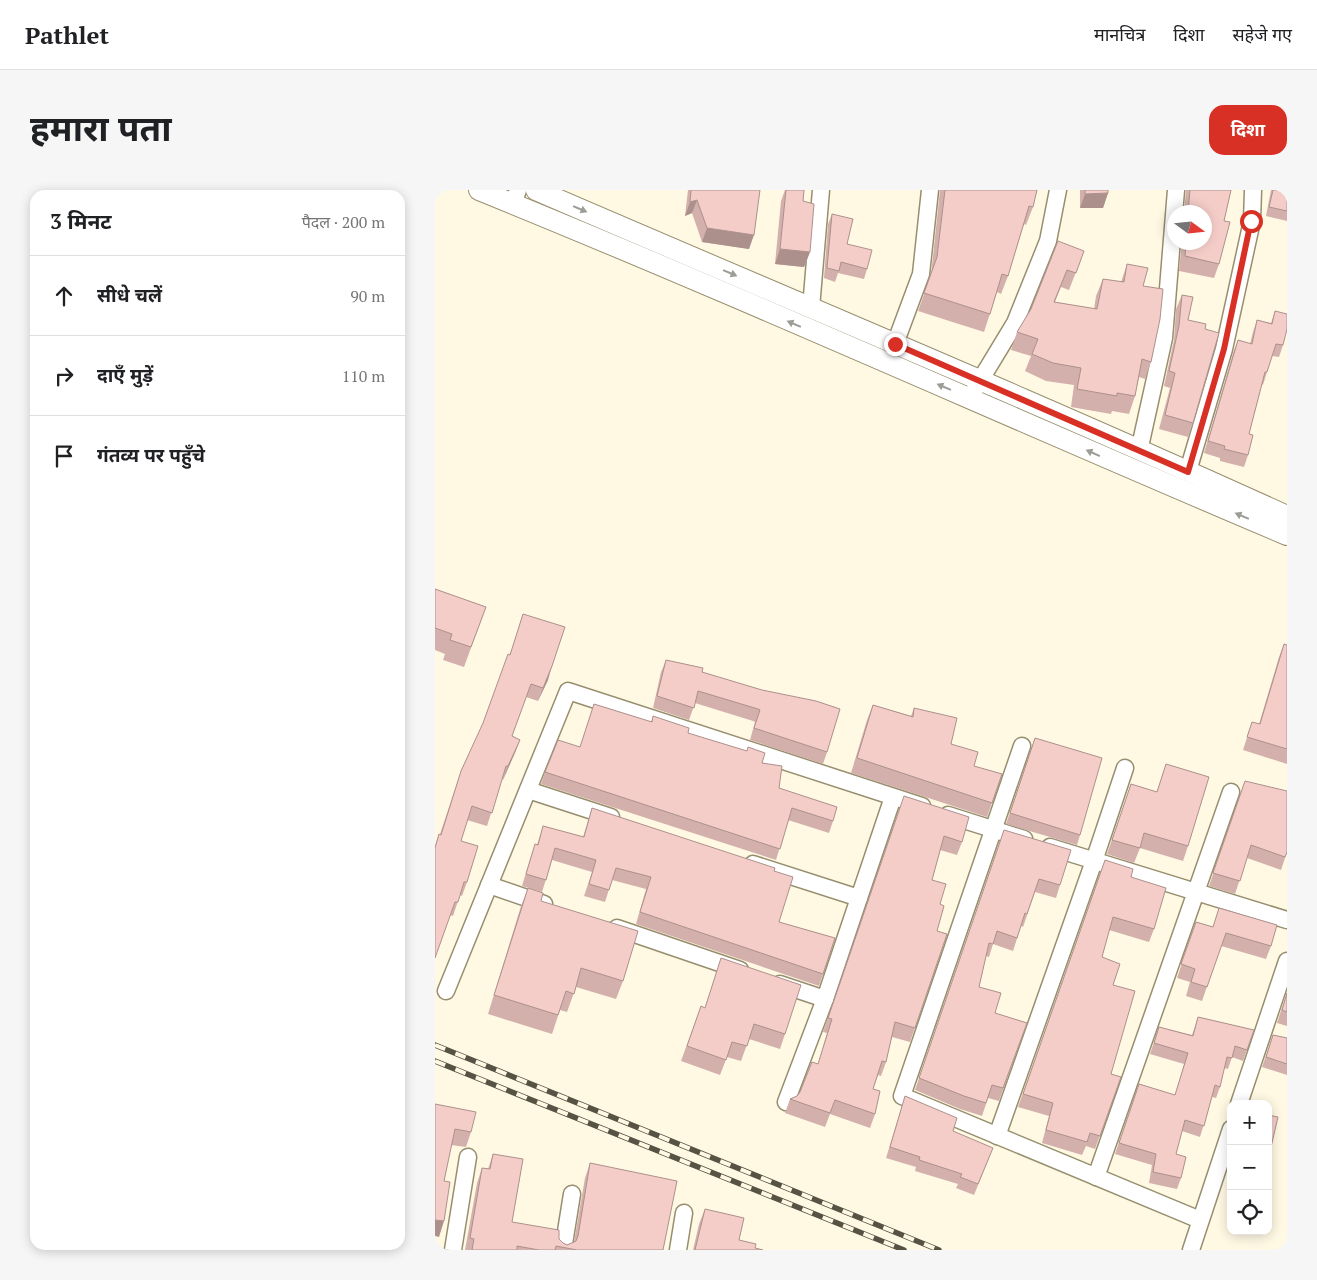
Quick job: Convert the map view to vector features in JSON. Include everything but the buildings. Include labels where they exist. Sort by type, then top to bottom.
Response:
[{"type":"street","points":[[479,190],[515,197],[1105,458],[1287,535]]},
{"type":"street","points":[[535,190],[895,344],[1287,516]]},
{"type":"street","points":[[811,308],[821,190]]},
{"type":"street","points":[[895,344],[921,274],[931,190]]},
{"type":"street","points":[[971,398],[1015,323],[1048,241],[1058,190]]},
{"type":"street","points":[[1139,451],[1164,338],[1176,190]]},
{"type":"street","points":[[1188,472],[1224,349],[1251,221],[1253,190]]},
{"type":"street","points":[[446,991],[568,691],[993,830],[1287,920]]},
{"type":"street","points":[[1022,746],[902,1096],[1200,1220]]},
{"type":"street","points":[[997,1136],[1125,768]]},
{"type":"street","points":[[528,790],[623,821]]},
{"type":"street","points":[[1096,1177],[1231,792]]},
{"type":"street","points":[[786,1102],[825,999],[893,797]]},
{"type":"street","points":[[736,858],[859,898]]},
{"type":"street","points":[[489,885],[554,907]]},
{"type":"street","points":[[601,923],[750,974]]},
{"type":"street","points":[[1240,1100],[1287,961]]},
{"type":"street","points":[[769,980],[825,999]]},
{"type":"street","points":[[1191,1250],[1227,1141]]},
{"type":"street","points":[[453,1250],[468,1157]]},
{"type":"street","points":[[563,1250],[572,1194]]},
{"type":"street","points":[[678,1250],[684,1213]]},
{"type":"railway","points":[[435,1045],[939,1250]]},
{"type":"railway","points":[[435,1061],[904,1250]]},
{"type":"route","points":[[895,344],[1188,472],[1224,349],[1251,221]]}]
